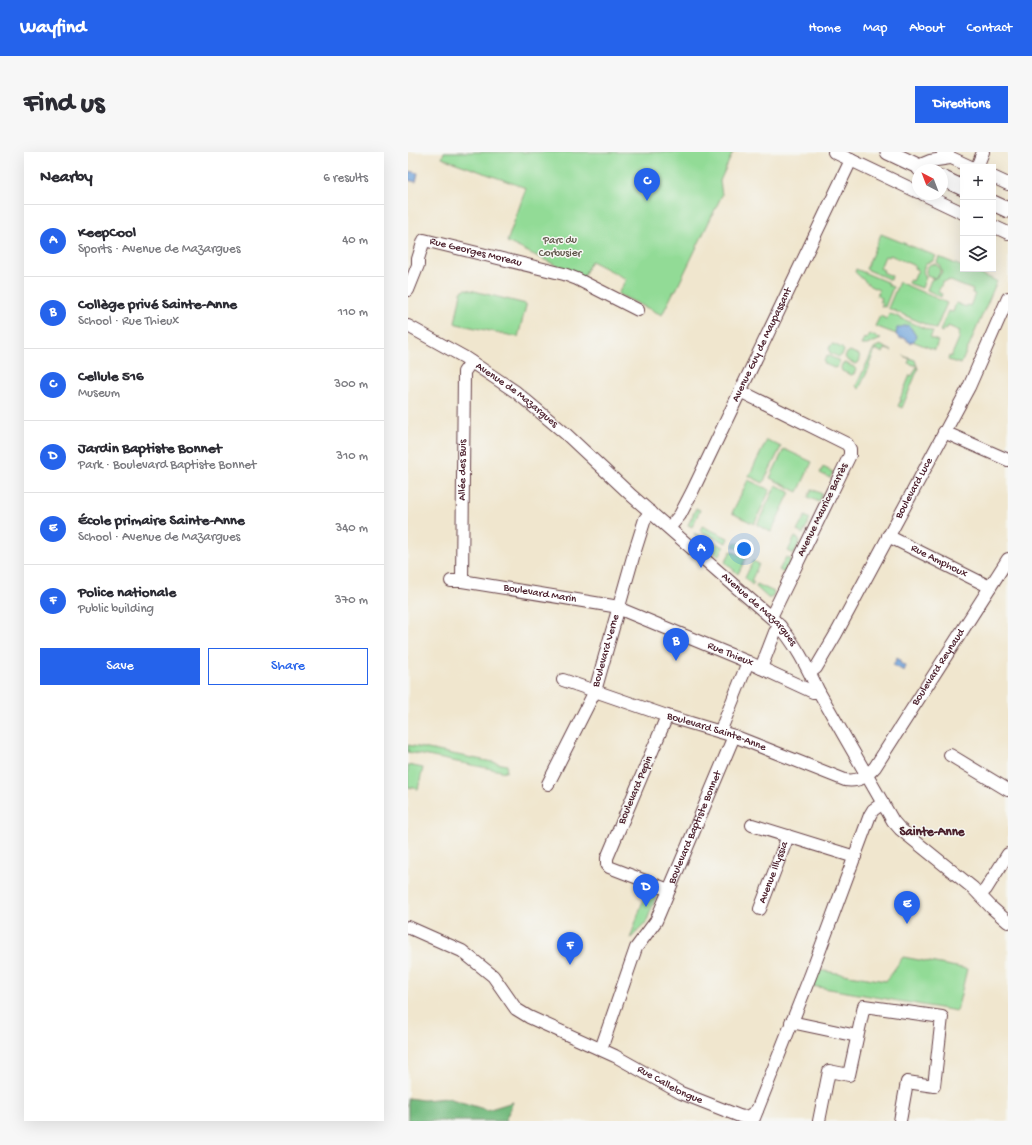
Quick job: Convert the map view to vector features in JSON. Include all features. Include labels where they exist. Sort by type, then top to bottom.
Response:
[{"type":"main road","points":[[888,152],[912,164]]},
{"type":"main road","points":[[948,181],[960,187]]},
{"type":"main road","points":[[996,204],[1008,210]]},
{"type":"street","points":[[834,152],[912,189]]},
{"type":"street","points":[[938,152],[965,164]]},
{"type":"street","points":[[978,164],[983,152]]},
{"type":"street","points":[[927,164],[930,161],[950,158]]},
{"type":"street","name":"Avenue Guy de Maupassant","points":[[669,528],[680,515],[688,500],[851,160]]},
{"type":"street","points":[[996,178],[1008,184]]},
{"type":"street","points":[[938,200],[960,211]]},
{"type":"street","points":[[996,227],[1008,233]]},
{"type":"street","name":"Rue Georges Moreau","points":[[408,290],[418,264],[418,259],[424,240],[577,278],[638,310]]},
{"type":"street","name":"Boulevard Luce","points":[[810,672],[816,668],[836,634],[968,387],[1008,298]]},
{"type":"street","name":"Avenue de Mazargues","points":[[408,326],[471,362],[516,392],[776,622],[792,640],[810,672],[819,692],[893,821],[900,829],[973,888],[1008,922]]},
{"type":"street","name":"Allée des Buis","points":[[457,581],[464,372],[471,362]]},
{"type":"street","name":"Avenue Maurice Barrès","points":[[740,391],[846,444],[850,449],[850,455],[776,622]]},
{"type":"street","points":[[944,432],[1008,460]]},
{"type":"street","name":"Boulevard Verne","points":[[548,784],[595,691],[618,607],[645,519],[651,512]]},
{"type":"street","name":"Rue Amphoux","points":[[888,536],[990,587]]},
{"type":"street","name":"Boulevard Reynaud","points":[[867,776],[875,767],[1008,559]]},
{"type":"street","name":"Boulevard Marin","points":[[457,581],[618,607]]},
{"type":"street","name":"Rue Thieux","points":[[618,607],[762,668],[813,692],[819,692]]},
{"type":"street","points":[[762,668],[775,632],[776,622]]},
{"type":"street","points":[[720,732],[748,662]]},
{"type":"street","name":"Boulevard Sainte-Anne","points":[[563,680],[667,716],[734,736],[845,780],[859,780],[867,776]]},
{"type":"street","name":"Boulevard Pepin","points":[[667,716],[607,858],[606,864],[609,867],[669,890]]},
{"type":"street","name":"Boulevard Baptiste Bonnet","points":[[601,1049],[636,948],[656,921],[734,736]]},
{"type":"street","points":[[950,755],[1008,790]]},
{"type":"street","name":"Rue Callelongue","points":[[408,927],[462,951],[492,976],[516,1009],[523,1013],[615,1056],[681,1093],[742,1117],[755,1116],[811,974],[870,815],[878,805],[883,803]]},
{"type":"street","name":"Avenue Illyssia","points":[[752,825],[855,857]]},
{"type":"street","name":"Avenue Illyssia","points":[[760,909],[788,836]]},
{"type":"street","points":[[980,895],[986,889],[1008,854]]},
{"type":"street","points":[[819,1121],[829,1071],[849,1075],[864,1006],[942,1017],[934,1086],[907,1082],[900,1121]]},
{"type":"street","points":[[791,1022],[857,1036]]},
{"type":"green space","name":"Parc du Corbusier","points":[[444,152],[733,152],[720,181],[722,195],[676,290],[674,291],[662,315],[618,294],[626,279],[591,261],[583,278],[507,242],[526,188],[442,158]]},
{"type":"green space","points":[[881,234],[936,256],[933,261],[926,263],[925,265],[923,272],[926,277],[922,288],[908,283],[909,280],[913,281],[918,270],[914,268],[915,266],[890,255],[889,257],[885,256],[880,268],[884,270],[883,272],[892,276],[891,280],[866,269]]},
{"type":"green space","points":[[939,257],[960,266],[960,272],[975,272],[997,281],[961,364],[948,360],[949,356],[951,357],[960,336],[958,335],[960,331],[948,326],[946,330],[944,329],[942,332],[940,331],[948,311],[953,312],[956,303],[966,307],[967,305],[970,306],[975,294],[972,293],[973,290],[948,280],[947,282],[943,281],[938,292],[942,294],[941,297],[927,290],[931,280],[939,276],[942,272],[937,262]]},
{"type":"green space","points":[[933,264],[938,266],[940,271],[938,276],[933,278],[928,276],[926,271],[928,266]]},
{"type":"green space","points":[[856,269],[889,283],[888,285],[893,287],[885,307],[881,306],[883,303],[880,302],[882,298],[877,296],[879,290],[870,286],[855,272]]},
{"type":"green space","points":[[899,282],[947,303],[936,329],[888,308]]},
{"type":"green space","points":[[466,289],[526,304],[518,337],[455,323],[461,293]]},
{"type":"green space","points":[[889,313],[933,332],[930,338],[938,341],[935,350],[912,341],[916,336],[911,328],[897,330],[896,334],[875,326],[880,316],[887,319]]},
{"type":"green space","points":[[869,334],[881,339],[867,345],[861,345],[864,338],[867,339]]},
{"type":"green space","points":[[833,344],[842,348],[844,351],[839,357],[830,353],[830,346]]},
{"type":"green space","points":[[880,345],[892,351],[885,349],[883,353],[875,349],[869,365],[870,366],[859,389],[856,386],[874,348]]},
{"type":"green space","points":[[850,351],[859,355],[859,362],[855,364],[847,360],[845,357]]},
{"type":"green space","points":[[829,356],[838,360],[839,363],[837,367],[834,368],[825,364],[824,361],[826,357]]},
{"type":"green space","points":[[903,356],[915,360],[917,366],[908,363],[910,359]]},
{"type":"green space","points":[[845,363],[854,367],[856,370],[854,374],[851,375],[842,371],[842,364]]},
{"type":"green space","points":[[917,366],[918,369],[902,408],[898,406],[901,400],[900,399],[910,375],[912,376]]},
{"type":"green space","points":[[767,440],[781,447],[763,483],[749,476]]},
{"type":"green space","points":[[784,449],[812,462],[798,492],[770,478]]},
{"type":"green space","points":[[823,467],[833,472],[830,478],[820,473]]},
{"type":"green space","points":[[748,480],[770,490],[754,524],[732,513]]},
{"type":"green space","points":[[776,485],[790,492],[771,532],[757,525]]},
{"type":"green space","points":[[812,489],[822,494],[819,502],[808,497]]},
{"type":"green space","points":[[696,508],[700,510],[692,527],[688,525]]},
{"type":"green space","points":[[805,516],[810,519],[803,534],[797,531]]},
{"type":"green space","points":[[702,526],[728,538],[726,543],[700,531]]},
{"type":"green space","points":[[694,534],[724,547],[719,556]]},
{"type":"green space","points":[[795,537],[800,540],[794,554],[788,551]]},
{"type":"green space","points":[[735,542],[750,549],[748,554],[733,546]]},
{"type":"green space","points":[[731,551],[746,558],[738,574],[725,562]]},
{"type":"green space","points":[[786,557],[791,559],[784,573],[779,570]]},
{"type":"green space","points":[[753,561],[759,564],[751,581],[754,582],[752,585],[745,578]]},
{"type":"green space","points":[[757,584],[774,592],[772,598],[768,598],[756,587]]},
{"type":"green space","points":[[408,745],[507,765],[506,772],[408,752]]},
{"type":"green space","points":[[408,765],[423,768],[418,789],[408,787]]},
{"type":"green space","points":[[647,888],[658,891],[646,923],[630,939]]},
{"type":"green space","points":[[903,957],[967,969],[957,1011],[812,986],[818,970],[886,981]]},
{"type":"green space","points":[[408,1098],[423,1100],[448,1098],[487,1110],[513,1102],[505,1121],[408,1121]]},
{"type":"water","points":[[408,171],[418,173],[416,182],[408,180]]},
{"type":"water","points":[[908,325],[916,336],[914,341],[909,343],[905,338],[899,338],[896,335],[897,328]]},
{"type":"water","points":[[897,658],[900,660],[900,663],[906,666],[904,671],[893,665]]},
{"type":"place","name":"Cellule 516","points":[[647,201]]},
{"type":"place","name":"KeepCool","points":[[701,568]]},
{"type":"place","name":"Collège privé Sainte-Anne","points":[[676,661]]},
{"type":"place","name":"Jardin Baptiste Bonnet","points":[[646,907]]},
{"type":"place","name":"École primaire Sainte-Anne","points":[[907,924]]},
{"type":"place","name":"Police nationale","points":[[570,965]]},
{"type":"district","name":"Sainte-Anne","points":[[932,832]]}]
